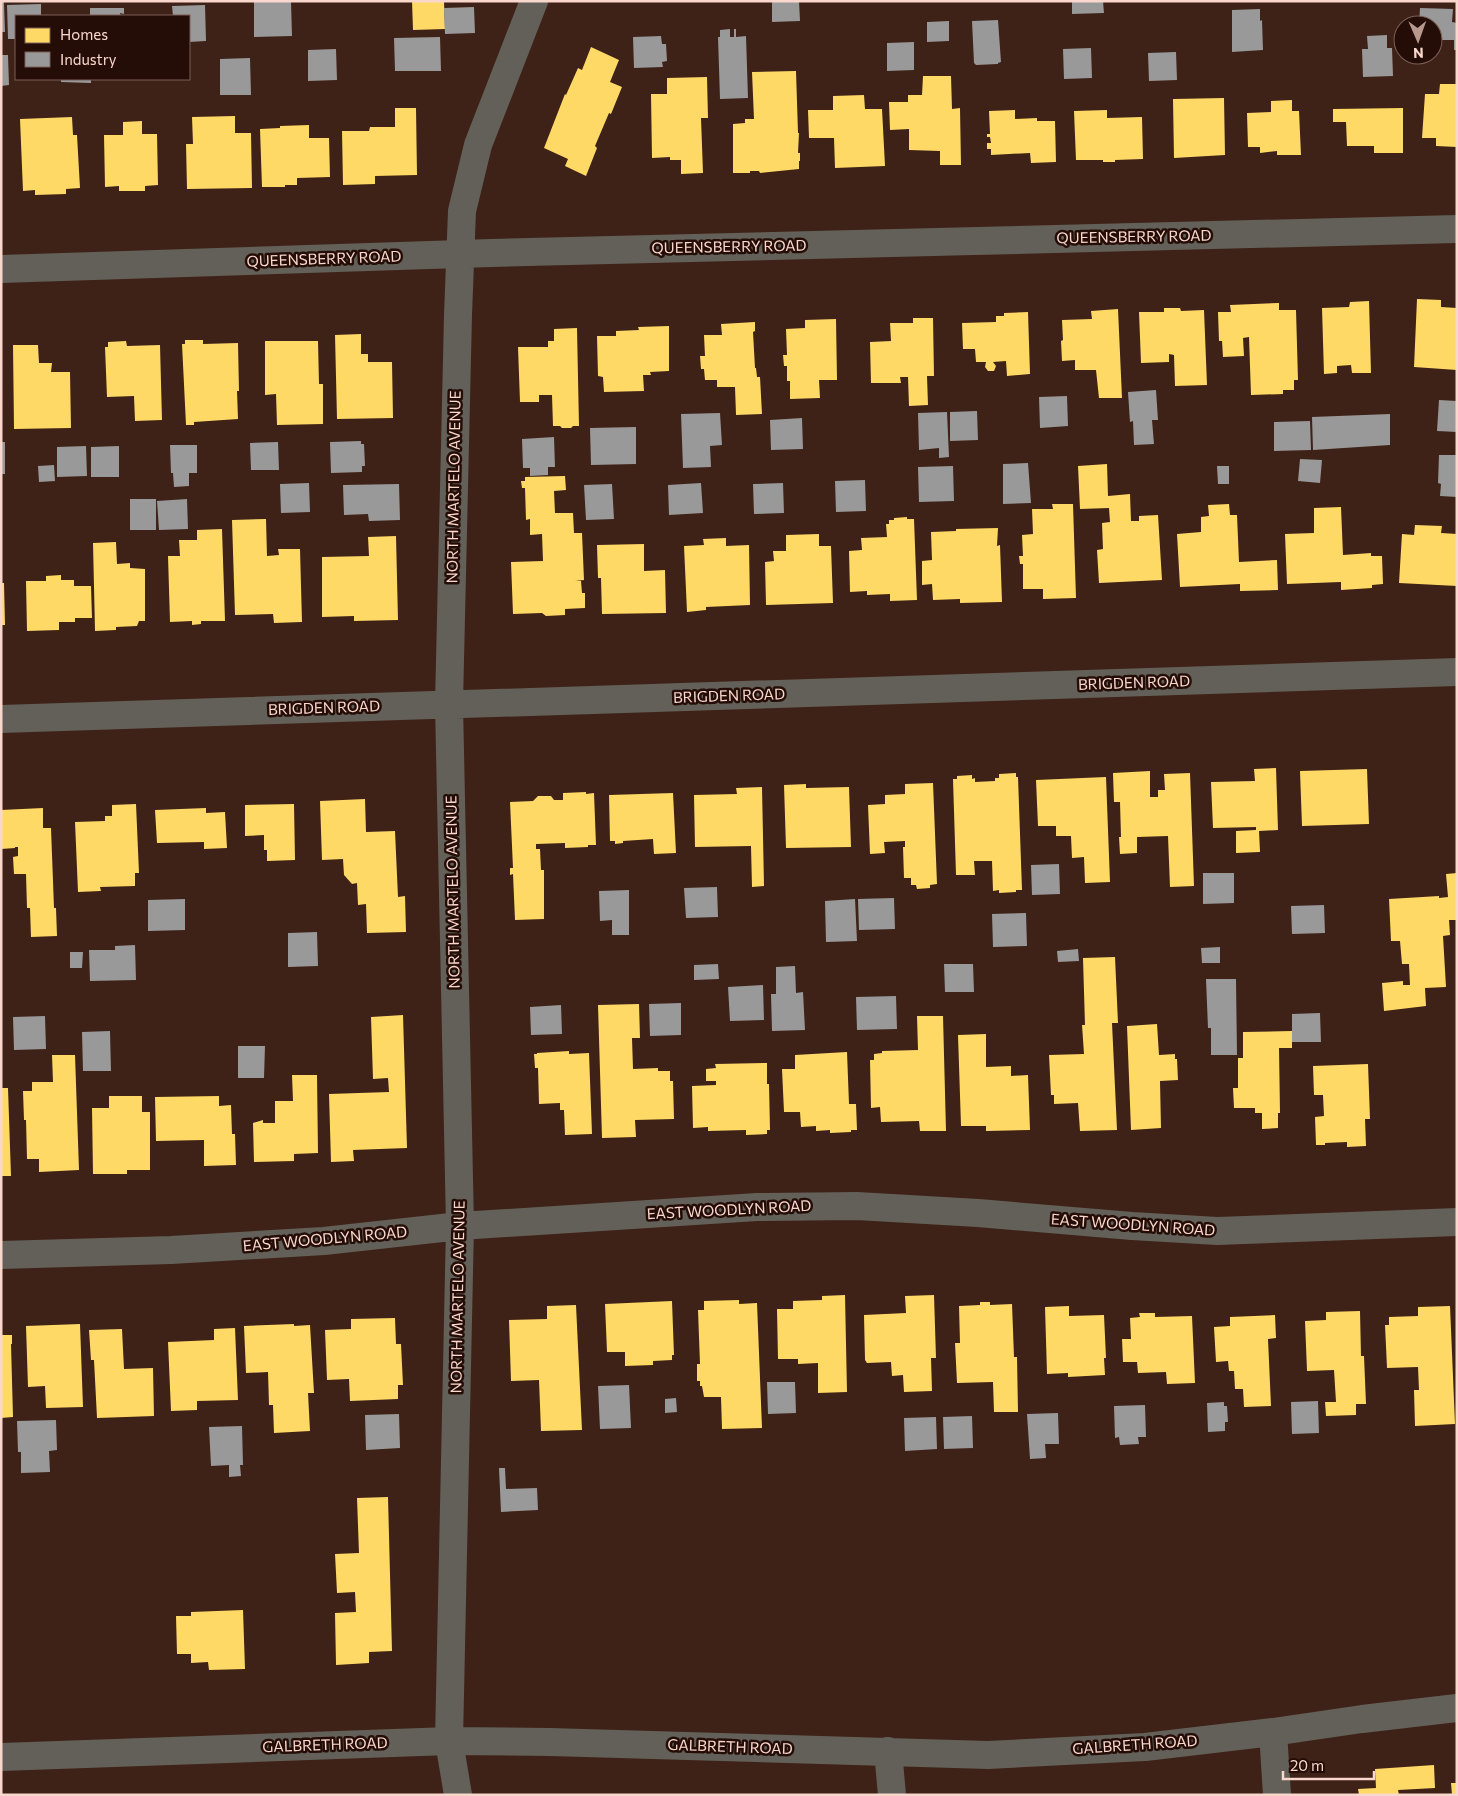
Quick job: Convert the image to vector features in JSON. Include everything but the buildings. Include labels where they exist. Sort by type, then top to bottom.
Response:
[{"type":"street","name":"NORTH MARTELO AVENUE","points":[[458,1795],[449,1741],[460,1226],[449,704],[462,211],[478,146],[534,1]]},
{"type":"street","name":"QUEENSBERRY ROAD","points":[[1,269],[461,254],[1457,229]]},
{"type":"street","name":"BRIGDEN ROAD","points":[[1,719],[1457,672]]},
{"type":"street","name":"EAST WOODLYN ROAD","points":[[1,1255],[171,1250],[315,1242],[460,1226],[757,1207],[857,1206],[1217,1231],[1457,1222]]},
{"type":"street","name":"GALBRETH ROAD","points":[[1,1757],[449,1741],[550,1742],[888,1752],[1018,1753],[1145,1747],[1457,1708]]},
{"type":"street","points":[[1273,1732],[1277,1795]]},
{"type":"street","points":[[888,1752],[892,1795]]}]
